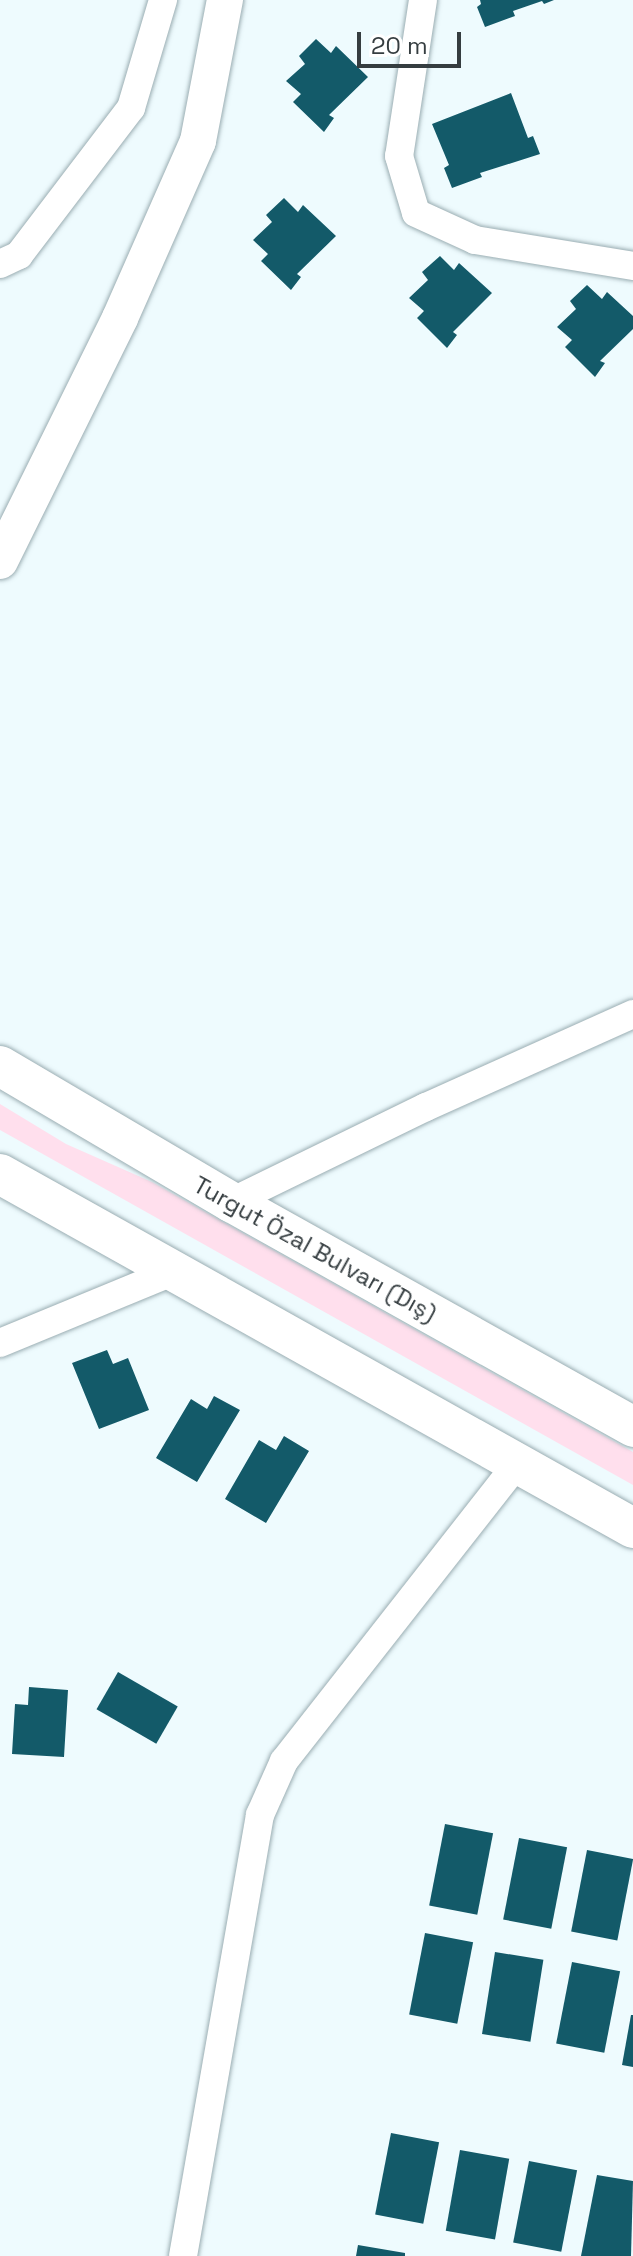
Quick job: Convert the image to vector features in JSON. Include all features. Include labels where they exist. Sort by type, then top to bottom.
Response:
[{"type":"main road","name":"Turgut Özal Bulvarı (Dış)","points":[[0,1066],[231,1202],[633,1427]]},
{"type":"main road","points":[[0,1174],[633,1528]]},
{"type":"street","points":[[0,264],[19,255],[131,108],[163,0]]},
{"type":"street","points":[[0,561],[120,318],[198,141],[225,0]]},
{"type":"street","points":[[423,0],[399,156],[416,213],[475,240],[633,266]]},
{"type":"street","points":[[231,1202],[426,1107],[633,1014]]},
{"type":"street","points":[[0,1343],[172,1272]]},
{"type":"street","points":[[183,2256],[260,1815],[284,1761],[517,1464]]},
{"type":"shaded area","points":[[0,1104],[66,1144],[152,1182],[633,1452],[633,1485],[0,1130]]},
{"type":"building","points":[[480,0],[554,0],[513,11],[515,16],[485,27],[477,7],[481,4]]},
{"type":"building","points":[[316,39],[331,53],[336,46],[368,77],[329,115],[334,118],[324,132],[293,102],[301,94],[286,81],[305,64],[299,56]]},
{"type":"building","points":[[511,93],[528,138],[533,136],[540,154],[480,173],[482,177],[452,188],[444,168],[449,165],[432,124]]},
{"type":"building","points":[[284,198],[298,212],[303,205],[336,236],[297,274],[301,277],[291,290],[261,261],[268,254],[253,240],[272,222],[266,215]]},
{"type":"building","points":[[440,256],[454,270],[459,263],[492,293],[453,332],[457,335],[447,348],[417,318],[424,311],[409,298],[428,280],[422,272]]},
{"type":"building","points":[[587,285],[602,299],[607,292],[633,316],[633,329],[600,361],[605,363],[595,377],[565,347],[572,340],[557,327],[576,309],[570,301]]},
{"type":"building","points":[[107,1350],[113,1364],[128,1358],[149,1410],[99,1429],[72,1363]]},
{"type":"building","points":[[214,1396],[240,1410],[197,1482],[156,1458],[191,1399],[207,1409]]},
{"type":"building","points":[[284,1436],[309,1451],[266,1523],[225,1499],[259,1440],[276,1450]]},
{"type":"building","points":[[118,1672],[178,1706],[156,1744],[96,1709]]},
{"type":"building","points":[[29,1687],[68,1690],[64,1757],[12,1754],[15,1704],[28,1705]]},
{"type":"building","points":[[445,1824],[493,1833],[477,1915],[429,1905]]},
{"type":"building","points":[[519,1838],[567,1847],[551,1929],[503,1919]]},
{"type":"building","points":[[587,1850],[633,1859],[617,1940],[571,1931]]},
{"type":"building","points":[[425,1933],[473,1942],[457,2024],[409,2014]]},
{"type":"building","points":[[495,1952],[543,1960],[530,2042],[482,2034]]},
{"type":"building","points":[[572,1962],[620,1971],[604,2053],[556,2043]]},
{"type":"building","points":[[633,2015],[633,2067],[622,2065]]},
{"type":"building","points":[[391,2133],[439,2142],[423,2224],[375,2214]]},
{"type":"building","points":[[460,2150],[509,2159],[495,2239],[446,2231]]},
{"type":"building","points":[[529,2161],[577,2170],[561,2252],[513,2242]]},
{"type":"building","points":[[597,2175],[633,2181],[631,2256],[581,2256]]},
{"type":"building","points":[[358,2245],[405,2253],[405,2256],[356,2256]]}]
